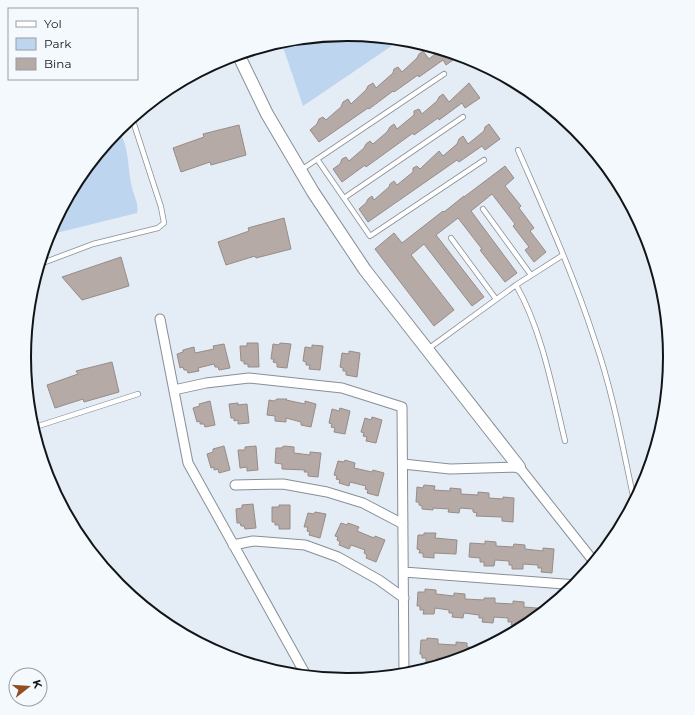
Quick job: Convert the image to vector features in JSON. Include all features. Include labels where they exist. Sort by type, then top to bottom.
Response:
[{"type":"street","points":[[241,60],[267,114],[300,170],[365,270],[591,559]]},
{"type":"street","points":[[160,319],[188,463],[303,671]]},
{"type":"street","points":[[174,390],[206,383],[249,378],[342,388],[402,407],[404,669]]},
{"type":"street","points":[[403,464],[450,469],[519,467]]},
{"type":"street","points":[[235,484],[283,484],[327,492],[363,503],[404,524]]},
{"type":"street","points":[[233,545],[253,541],[305,545],[338,556],[379,580],[404,598]]},
{"type":"street","points":[[404,572],[567,584]]},
{"type":"lane","points":[[300,170],[444,74]]},
{"type":"lane","points":[[344,198],[463,117]]},
{"type":"lane","points":[[46,262],[93,244],[158,228],[164,222],[161,207],[134,125]]},
{"type":"lane","points":[[518,150],[574,278],[595,339],[617,417],[633,494]]},
{"type":"lane","points":[[317,159],[370,236],[484,160]]},
{"type":"lane","points":[[483,209],[531,275]]},
{"type":"lane","points":[[451,238],[496,299]]},
{"type":"lane","points":[[427,350],[516,285],[563,255]]},
{"type":"lane","points":[[516,285],[528,308],[542,350],[565,441]]},
{"type":"lane","points":[[39,426],[138,394]]},
{"type":"green space","points":[[348,41],[394,45],[303,106],[283,48],[306,44]]},
{"type":"green space","points":[[122,136],[125,143],[130,180],[136,200],[137,213],[57,233],[73,199],[84,182],[96,165]]},
{"type":"building","points":[[423,51],[429,59],[435,54],[454,60],[446,65],[443,60],[419,77],[418,75],[319,142],[310,130],[317,124],[319,119],[323,117],[326,120],[341,107],[343,102],[348,99],[351,104],[366,90],[368,86],[373,83],[376,88],[393,73],[394,69],[398,67],[402,72]]},
{"type":"building","points":[[469,83],[480,98],[465,108],[462,103],[439,120],[438,118],[414,135],[413,133],[366,167],[365,165],[342,182],[333,169],[340,164],[342,159],[346,157],[349,161],[364,148],[366,144],[370,141],[373,144],[394,124],[397,129],[414,115],[414,111],[419,109],[422,114],[443,94],[449,102]]},
{"type":"building","points":[[489,124],[500,139],[485,150],[482,146],[459,162],[457,160],[368,222],[359,209],[368,199],[372,196],[374,200],[394,181],[397,185],[413,172],[413,168],[417,166],[420,169],[439,151],[443,156],[457,144],[459,139],[463,136],[468,144],[484,131],[485,127]]},
{"type":"building","points":[[239,125],[246,155],[211,165],[210,162],[181,172],[173,148],[204,137],[203,134]]},
{"type":"building","points":[[505,166],[514,178],[505,186],[521,206],[519,208],[534,228],[530,231],[546,252],[534,262],[525,250],[529,247],[513,226],[515,224],[492,194],[471,211],[517,273],[505,282],[480,250],[482,249],[458,218],[436,235],[484,297],[472,306],[424,244],[411,255],[454,310],[434,326],[375,249],[394,233],[402,243]]},
{"type":"building","points":[[284,218],[291,249],[256,258],[255,256],[226,265],[218,242],[249,231],[248,228]]},
{"type":"building","points":[[121,257],[129,286],[82,300],[62,277]]},
{"type":"building","points":[[247,343],[258,343],[259,367],[248,367],[248,364],[244,364],[244,361],[241,361],[240,346],[247,346]]},
{"type":"building","points":[[280,343],[291,344],[287,368],[277,367],[277,363],[273,362],[274,359],[271,359],[273,344],[279,345]]},
{"type":"building","points":[[224,344],[230,368],[219,370],[214,364],[198,368],[199,371],[188,373],[183,367],[180,368],[177,354],[183,352],[183,350],[194,347],[195,353],[214,349],[213,346]]},
{"type":"building","points":[[312,345],[323,346],[320,370],[309,369],[310,365],[306,365],[306,362],[303,361],[305,347],[312,348]]},
{"type":"building","points":[[349,351],[360,353],[357,377],[346,375],[346,371],[343,371],[343,368],[340,367],[342,353],[349,354]]},
{"type":"building","points":[[112,362],[119,392],[84,402],[83,399],[55,408],[47,385],[78,374],[76,371]]},
{"type":"building","points":[[277,399],[287,399],[286,400],[305,404],[305,401],[316,404],[311,427],[301,425],[301,422],[286,418],[286,422],[275,421],[275,416],[267,415],[269,400],[274,401]]},
{"type":"building","points":[[210,401],[215,425],[205,427],[204,424],[200,424],[200,421],[197,422],[193,408],[200,406],[199,404]]},
{"type":"building","points":[[238,403],[238,405],[247,404],[249,423],[238,424],[238,420],[234,421],[234,418],[231,418],[229,404]]},
{"type":"building","points":[[340,408],[350,411],[345,434],[334,432],[335,428],[331,427],[332,424],[329,423],[332,409],[339,411]]},
{"type":"building","points":[[372,417],[382,420],[376,443],[366,441],[367,437],[363,436],[364,433],[361,432],[365,418],[371,420]]},
{"type":"building","points":[[224,446],[230,470],[219,473],[218,469],[214,470],[214,467],[211,468],[207,454],[213,452],[213,449]]},
{"type":"building","points":[[256,446],[258,470],[247,471],[247,467],[240,468],[238,450],[245,450],[245,447]]},
{"type":"building","points":[[284,446],[294,447],[294,453],[310,455],[310,452],[321,453],[318,477],[308,476],[308,472],[304,472],[305,470],[282,469],[282,464],[275,463],[276,448],[281,448]]},
{"type":"building","points":[[345,460],[355,463],[354,468],[384,473],[378,496],[367,493],[368,490],[365,489],[366,486],[350,482],[349,486],[339,483],[340,480],[336,479],[337,476],[334,475],[338,461],[344,462]]},
{"type":"building","points":[[424,485],[435,486],[434,490],[450,491],[450,488],[461,489],[461,494],[478,495],[478,492],[489,493],[489,498],[514,498],[513,522],[502,521],[502,517],[476,516],[477,513],[473,512],[473,509],[460,508],[459,513],[448,512],[449,509],[422,509],[419,502],[416,502],[417,487],[423,488]]},
{"type":"building","points":[[253,504],[256,528],[245,529],[240,523],[237,523],[236,509],[242,508],[242,505]]},
{"type":"building","points":[[279,505],[290,505],[290,529],[279,529],[279,525],[275,525],[275,522],[272,522],[272,507],[279,507]]},
{"type":"building","points":[[315,512],[326,514],[320,538],[309,535],[310,532],[307,531],[308,527],[304,527],[308,513],[314,514]]},
{"type":"building","points":[[341,523],[347,525],[348,523],[359,527],[357,531],[374,538],[375,536],[385,540],[376,562],[366,558],[367,555],[364,553],[365,550],[351,545],[349,549],[339,545],[340,542],[337,540],[338,537],[335,536]]},
{"type":"building","points":[[424,533],[436,533],[435,538],[457,540],[456,554],[434,553],[434,558],[423,557],[423,553],[419,553],[420,550],[417,549],[418,535],[424,535]]},
{"type":"building","points":[[485,541],[496,542],[496,546],[513,547],[514,544],[525,545],[525,549],[543,551],[543,548],[554,549],[552,573],[541,572],[542,568],[538,568],[538,565],[523,564],[523,569],[512,569],[512,565],[509,565],[509,561],[495,560],[494,566],[484,566],[484,562],[480,562],[480,558],[469,557],[470,543],[485,544]]},
{"type":"building","points":[[425,589],[436,590],[436,594],[454,596],[454,593],[465,594],[465,599],[484,600],[484,598],[495,598],[495,603],[513,604],[513,601],[524,602],[524,607],[541,608],[516,626],[511,625],[512,622],[508,622],[508,618],[494,617],[493,623],[482,622],[483,618],[479,618],[479,615],[464,613],[463,618],[452,617],[453,613],[449,613],[449,610],[435,608],[434,614],[423,614],[424,610],[420,610],[420,606],[417,606],[418,592],[425,592]]},
{"type":"building","points":[[427,638],[438,639],[438,644],[456,645],[456,642],[467,643],[467,647],[474,648],[449,657],[437,658],[437,661],[426,662],[426,658],[422,658],[422,655],[420,654],[421,640],[427,640]]}]
